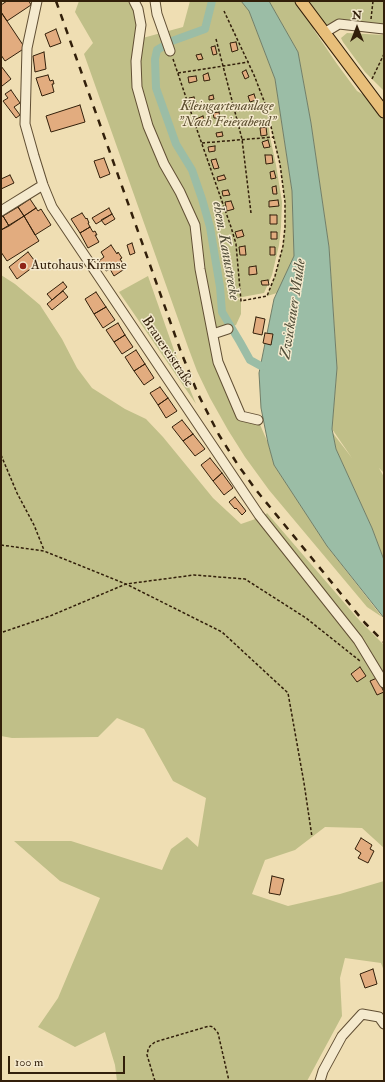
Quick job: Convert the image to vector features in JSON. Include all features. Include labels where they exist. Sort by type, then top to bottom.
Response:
[{"type":"main road","points":[[300,1],[384,112]]},
{"type":"street","name":"Brauereistraße","points":[[37,1],[27,48],[25,124],[43,185],[52,207],[259,515],[358,640],[384,683]]},
{"type":"street","points":[[134,1],[138,10],[141,25],[136,61],[137,87],[148,126],[164,164],[180,192],[195,225],[200,269],[218,362],[241,416],[258,420]]},
{"type":"street","points":[[155,1],[170,51]]},
{"type":"street","points":[[324,33],[339,24],[384,29]]},
{"type":"street","points":[[1,211],[43,185]]},
{"type":"street","points":[[213,334],[228,329]]},
{"type":"street","points":[[320,1081],[342,1036],[362,1014],[380,1017],[384,1024]]},
{"type":"path","points":[[371,27],[373,1]]},
{"type":"path","points":[[170,51],[236,244],[241,301],[267,296],[275,276],[283,246],[285,227],[285,202],[280,164],[266,106],[249,62],[224,10]]},
{"type":"path","points":[[216,39],[222,67],[242,139],[252,213]]},
{"type":"path","points":[[367,89],[384,54]]},
{"type":"path","points":[[178,73],[249,62]]},
{"type":"path","points":[[202,144],[274,137]]},
{"type":"path","points":[[1,455],[44,550]]},
{"type":"path","points":[[1,545],[44,550],[126,584],[222,632],[288,693],[312,837]]},
{"type":"path","points":[[4,632],[50,616],[126,584],[194,575],[245,579],[306,618],[361,662],[369,659]]},
{"type":"path","points":[[156,1081],[147,1055],[150,1046],[155,1042],[209,1026],[213,1027],[218,1033],[229,1081]]},
{"type":"green space","name":"Kleingartenanlage \"Nach Feierabend\"","points":[[79,1],[134,1],[139,39],[183,27],[190,1],[241,1],[249,11],[275,79],[292,191],[294,256],[277,293],[267,296],[275,276],[283,246],[285,202],[280,164],[267,111],[270,137],[282,202],[279,245],[272,275],[264,293],[237,298],[241,301],[241,314],[236,325],[213,334],[241,416],[258,420],[268,443],[274,465],[327,546],[382,617],[367,607],[269,490],[245,457],[210,398],[197,371],[188,347],[84,54],[93,43],[75,12]]},
{"type":"green space","points":[[269,1],[296,1],[312,23],[314,30],[337,64],[357,91],[369,98],[384,118],[384,473],[379,468],[384,477],[384,560],[372,528],[336,449],[332,432],[352,458],[332,429],[337,368],[329,247],[311,123],[298,52]]},
{"type":"green space","points":[[301,1],[384,1],[384,29],[339,24],[324,33]]},
{"type":"green space","points":[[347,33],[384,35],[384,91],[365,72],[343,42],[341,38]]},
{"type":"green space","points":[[1,275],[15,284],[40,305],[62,339],[77,368],[92,388],[125,409],[146,419],[163,437],[213,498],[241,524],[264,516],[267,513],[360,621],[384,645],[384,848],[362,828],[325,827],[295,850],[265,860],[252,894],[288,906],[340,894],[384,881],[384,971],[381,963],[345,958],[340,978],[342,1016],[307,1081],[117,1081],[115,1065],[105,1032],[75,1047],[38,1027],[58,998],[100,898],[60,881],[14,841],[71,841],[162,870],[171,849],[187,837],[198,847],[206,798],[173,781],[144,729],[117,718],[98,737],[12,738],[1,736]]},
{"type":"green space","points":[[148,276],[175,353],[196,404],[119,292]]},
{"type":"water","name":"Zwickauer Mulde","points":[[241,1],[269,1],[298,52],[311,123],[329,247],[337,368],[332,429],[336,449],[372,528],[384,560],[384,618],[327,546],[274,465],[268,443],[261,408],[259,373],[274,299],[294,256],[292,191],[275,79],[249,11]]},
{"type":"building","points":[[7,1],[29,1],[31,5],[7,21],[1,12],[1,5]]},
{"type":"building","points":[[1,12],[25,48],[5,61],[1,55]]},
{"type":"building","points":[[56,29],[61,43],[50,47],[45,34]]},
{"type":"building","points":[[236,42],[238,50],[232,52],[230,43]]},
{"type":"building","points":[[215,46],[217,54],[213,55],[211,47]]},
{"type":"building","points":[[44,52],[46,69],[35,72],[33,56]]},
{"type":"building","points":[[201,54],[203,59],[198,60],[196,55]]},
{"type":"building","points":[[1,66],[11,79],[2,86],[1,84]]},
{"type":"building","points":[[246,70],[249,77],[245,79],[242,72]]},
{"type":"building","points":[[208,73],[210,80],[204,81],[203,75]]},
{"type":"building","points":[[48,75],[50,81],[53,80],[54,84],[52,84],[54,92],[42,96],[36,78]]},
{"type":"building","points":[[196,76],[197,81],[189,83],[188,77]]},
{"type":"building","points":[[11,90],[20,103],[14,107],[20,115],[16,118],[3,101],[8,98],[5,94]]},
{"type":"building","points":[[254,94],[256,100],[250,102],[248,96]]},
{"type":"building","points":[[213,95],[214,99],[209,100],[209,96]]},
{"type":"building","points":[[194,97],[197,105],[192,107],[189,98]]},
{"type":"building","points":[[257,103],[259,110],[253,111],[251,104]]},
{"type":"building","points":[[80,105],[85,122],[51,132],[46,116]]},
{"type":"building","points":[[219,112],[220,118],[214,118],[213,113]]},
{"type":"building","points":[[203,116],[205,123],[198,125],[196,119]]},
{"type":"building","points":[[266,127],[267,135],[261,136],[260,128]]},
{"type":"building","points":[[222,132],[223,136],[217,137],[216,133]]},
{"type":"building","points":[[268,140],[270,147],[264,148],[262,142]]},
{"type":"building","points":[[215,146],[215,151],[209,152],[208,147]]},
{"type":"building","points":[[265,155],[272,155],[273,163],[266,164]]},
{"type":"building","points":[[104,158],[110,174],[100,178],[94,161]]},
{"type":"building","points":[[216,159],[219,168],[214,169],[211,160]]},
{"type":"building","points":[[274,171],[276,178],[271,179],[270,172]]},
{"type":"building","points":[[10,175],[14,183],[1,189],[1,179]]},
{"type":"building","points":[[224,175],[226,179],[218,181],[217,177]]},
{"type":"building","points":[[276,186],[277,194],[273,194],[272,187]]},
{"type":"building","points":[[228,190],[230,195],[223,196],[222,191]]},
{"type":"building","points":[[30,199],[36,208],[24,216],[18,207]]},
{"type":"building","points":[[278,200],[279,206],[269,207],[269,201]]},
{"type":"building","points":[[231,201],[234,209],[227,211],[225,202]]},
{"type":"building","points":[[18,207],[24,216],[9,226],[3,216]]},
{"type":"building","points":[[36,208],[38,211],[41,209],[51,225],[35,235],[24,216]]},
{"type":"building","points":[[109,208],[112,214],[96,224],[92,218]]},
{"type":"building","points":[[82,213],[86,219],[87,218],[90,227],[80,233],[71,219]]},
{"type":"building","points":[[112,214],[115,219],[105,225],[101,220]]},
{"type":"building","points":[[270,215],[277,215],[277,224],[270,224]]},
{"type":"building","points":[[3,216],[9,226],[1,230],[1,218]]},
{"type":"building","points":[[24,216],[39,241],[7,261],[1,252],[1,230]]},
{"type":"building","points":[[90,227],[93,232],[95,231],[97,235],[95,235],[99,242],[88,248],[80,233]]},
{"type":"building","points":[[242,230],[244,236],[237,238],[235,232]]},
{"type":"building","points":[[271,232],[277,232],[277,239],[271,239]]},
{"type":"building","points":[[132,243],[135,253],[130,255],[127,245]]},
{"type":"building","points":[[111,245],[117,254],[118,252],[122,258],[120,259],[126,268],[114,276],[110,269],[106,271],[99,261],[104,257],[101,252]]},
{"type":"building","points":[[245,246],[246,255],[240,255],[239,247]]},
{"type":"building","points":[[270,247],[275,247],[275,255],[270,255]]},
{"type":"building","name":"Autohaus Kirmse","points":[[28,252],[37,264],[17,279],[9,267]]},
{"type":"building","points":[[256,266],[257,274],[249,275],[249,267]]},
{"type":"building","points":[[268,280],[269,285],[262,285],[261,281]]},
{"type":"building","points":[[63,282],[67,287],[52,300],[47,294]]},
{"type":"building","points":[[63,291],[68,297],[52,310],[47,304]]},
{"type":"building","points":[[96,292],[106,307],[94,314],[85,299]]},
{"type":"building","points":[[106,307],[115,320],[103,328],[94,314]]},
{"type":"building","points":[[256,317],[265,319],[262,335],[253,333]]},
{"type":"building","points":[[118,323],[125,335],[114,342],[106,330]]},
{"type":"building","points":[[265,333],[273,334],[271,345],[263,343]]},
{"type":"building","points":[[125,335],[133,347],[122,354],[114,342]]},
{"type":"building","points":[[136,350],[145,364],[134,371],[125,357]]},
{"type":"building","points":[[145,364],[154,378],[144,385],[134,371]]},
{"type":"building","points":[[160,387],[168,398],[158,405],[150,393]]},
{"type":"building","points":[[168,398],[177,411],[166,418],[158,405]]},
{"type":"building","points":[[182,420],[193,434],[183,441],[172,427]]},
{"type":"building","points":[[193,434],[205,449],[195,456],[183,441]]},
{"type":"building","points":[[210,458],[222,473],[213,481],[201,465]]},
{"type":"building","points":[[222,473],[233,488],[224,495],[213,481]]},
{"type":"building","points":[[235,497],[246,511],[242,515],[229,502]]},
{"type":"building","points":[[360,667],[366,676],[357,682],[351,674]]},
{"type":"building","points":[[377,678],[384,692],[377,695],[370,681]]},
{"type":"building","points":[[361,838],[372,845],[370,849],[374,851],[368,863],[358,858],[361,853],[355,849]]},
{"type":"building","points":[[272,876],[284,879],[280,895],[269,893]]},
{"type":"building","points":[[373,969],[377,984],[365,988],[360,974]]},
{"type":"waterway","name":"ehem. Kanustrecke","points":[[212,1],[205,29],[172,41],[157,50],[155,59],[156,88],[176,144],[192,170],[202,199],[210,227],[220,287],[222,312],[250,360],[261,366]]},
{"type":"railway","points":[[56,1],[181,352],[198,394],[219,435],[256,490],[365,623],[384,642]]},
{"type":"place","name":"Autohaus Kirmse","points":[[23,266]]}]
